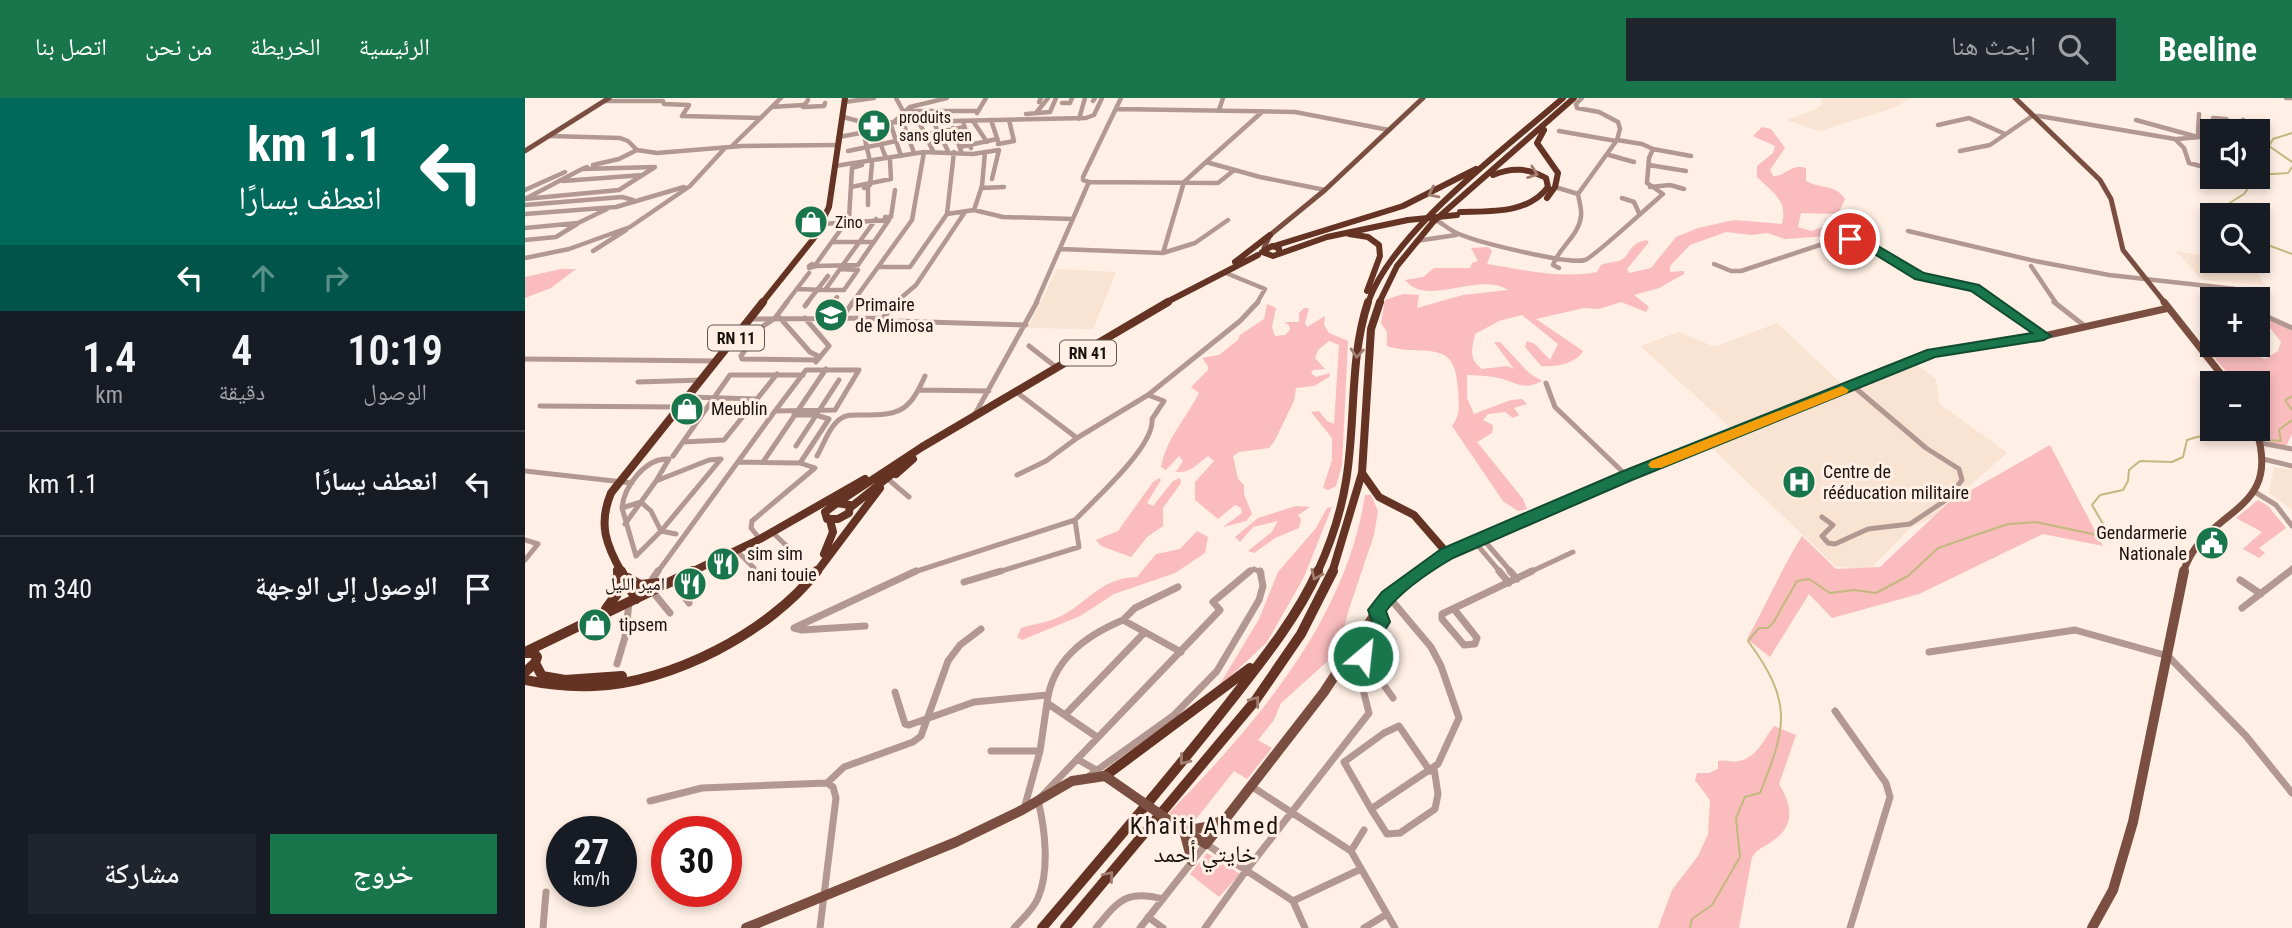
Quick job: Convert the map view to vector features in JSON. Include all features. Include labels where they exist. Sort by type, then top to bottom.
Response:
[{"type":"highway","points":[[1329,234],[1440,190],[1474,170],[1548,111],[1574,98]]},
{"type":"highway","name":"RN 11","points":[[632,601],[600,527],[603,509],[621,481],[826,220],[845,100]]},
{"type":"highway","points":[[1457,211],[1494,214],[1543,201],[1555,187],[1556,167],[1537,143],[1564,102]]},
{"type":"highway","points":[[1457,211],[1564,102]]},
{"type":"highway","points":[[1361,324],[1378,280],[1415,229],[1548,111]]},
{"type":"highway","points":[[1065,928],[1255,701],[1301,634],[1332,574],[1362,472],[1371,329],[1383,292],[1397,266],[1436,220],[1457,211],[1496,173],[1509,169],[1533,172],[1548,182],[1542,196],[1528,204],[1495,210],[1457,211],[1410,218],[1288,243]]},
{"type":"highway","points":[[1276,248],[1398,208]]},
{"type":"highway","points":[[1149,313],[1203,281],[1263,252],[1382,220],[1410,218]]},
{"type":"highway","points":[[1276,248],[1382,220]]},
{"type":"highway","points":[[1042,928],[1182,763],[1265,656],[1310,587],[1326,553],[1346,482],[1364,300],[1380,256],[1379,245],[1373,239],[1361,235],[1329,234]]},
{"type":"highway","name":"RN 41","points":[[1232,264],[1269,235]]},
{"type":"highway","name":"RN 41","points":[[632,601],[650,589],[673,581],[795,520],[1149,313],[1189,285],[1263,252]]},
{"type":"highway","name":"RN 41","points":[[848,511],[913,459],[1192,290],[1263,252]]},
{"type":"highway","name":"RN 41","points":[[837,503],[922,447]]},
{"type":"highway","points":[[525,682],[573,687],[634,679],[707,655],[761,624],[802,589],[827,559],[855,516],[913,459]]},
{"type":"highway","points":[[1362,472],[1376,493],[1414,515],[1447,553]]},
{"type":"highway","points":[[1356,497],[1365,491],[1376,493]]},
{"type":"highway","points":[[795,520],[845,502],[848,511],[827,559]]},
{"type":"highway","points":[[525,652],[536,655],[538,672],[547,678],[565,680],[645,671],[671,664],[715,646],[759,619],[800,583],[829,543],[833,532],[830,520],[825,517],[826,509]]},
{"type":"highway","points":[[830,520],[848,511]]},
{"type":"highway","points":[[575,628],[615,601],[622,576],[650,589],[691,572]]},
{"type":"highway","points":[[525,652],[632,601]]},
{"type":"highway","points":[[525,646],[557,636]]},
{"type":"highway","points":[[1096,775],[1226,688],[1265,656]]},
{"type":"highway","points":[[525,672],[535,663]]},
{"type":"main road","points":[[1263,252],[1269,235],[1325,190],[1423,98]]},
{"type":"main road","points":[[2015,98],[2099,180],[2113,204],[2119,240],[2147,281],[2219,371]]},
{"type":"main road","points":[[525,151],[607,100]]},
{"type":"main road","points":[[1276,248],[1269,239],[1294,215]]},
{"type":"main road","points":[[1280,228],[1276,234],[1277,238],[1288,243]]},
{"type":"main road","points":[[745,928],[979,831],[1063,786],[1096,775],[1206,844],[1341,666],[1388,596],[1447,553],[1627,476],[1932,353],[2044,336],[2169,308]]},
{"type":"main road","points":[[2092,928],[2113,890],[2133,822],[2185,570],[2194,547],[2205,533],[2242,506],[2255,492],[2263,459],[2261,443]]},
{"type":"main road","points":[[1180,828],[1206,827],[1226,818]]},
{"type":"main road","points":[[1180,828],[1192,861]]},
{"type":"street","points":[[593,251],[690,186],[781,98]]},
{"type":"street","points":[[845,100],[874,98]]},
{"type":"street","points":[[896,98],[903,111]]},
{"type":"street","points":[[892,122],[903,111],[924,100],[947,98]]},
{"type":"street","points":[[973,121],[986,98]]},
{"type":"street","points":[[1038,119],[1038,111],[1048,98]]},
{"type":"street","points":[[1019,119],[1025,114],[1038,111],[1050,112],[1056,98]]},
{"type":"street","points":[[1062,103],[1069,103],[1072,98]]},
{"type":"street","points":[[1079,118],[1085,98]]},
{"type":"street","points":[[848,151],[954,129],[973,121],[1093,116],[1102,98]]},
{"type":"street","points":[[1121,98],[1083,180],[1218,183],[1233,171]]},
{"type":"street","points":[[1219,110],[1223,98]]},
{"type":"street","points":[[1559,268],[1553,265],[1554,258],[1580,223],[1578,194],[1609,155],[1621,126],[1599,112],[1577,108],[1576,104],[1582,98]]},
{"type":"street","points":[[2286,98],[2292,98]]},
{"type":"street","points":[[607,100],[663,101],[664,104],[689,106],[681,116],[761,118]]},
{"type":"street","points":[[803,105],[808,100]]},
{"type":"street","points":[[772,107],[803,105],[807,108],[824,106],[825,103]]},
{"type":"street","points":[[1117,109],[1311,114],[1389,130]]},
{"type":"street","points":[[903,111],[978,111]]},
{"type":"street","points":[[919,121],[925,111]]},
{"type":"street","points":[[1163,253],[1184,182],[1262,112]]},
{"type":"street","points":[[2196,136],[2199,114]]},
{"type":"street","points":[[1960,151],[1990,145],[2032,116],[2175,139],[2185,140],[2196,136]]},
{"type":"street","points":[[842,117],[873,123],[950,121],[963,124]]},
{"type":"street","points":[[1938,125],[1972,118],[2005,134]]},
{"type":"street","points":[[2213,118],[2219,119]]},
{"type":"street","points":[[991,120],[999,150],[992,179]]},
{"type":"street","points":[[835,166],[888,160],[924,152],[961,150],[986,141],[1014,141],[1009,120]]},
{"type":"street","points":[[2136,120],[2200,136]]},
{"type":"street","points":[[919,121],[934,153]]},
{"type":"street","points":[[879,267],[910,267],[947,214],[951,151],[933,121]]},
{"type":"street","points":[[950,121],[961,150]]},
{"type":"street","points":[[973,121],[991,151]]},
{"type":"street","points":[[861,122],[871,162],[868,205]]},
{"type":"street","points":[[892,122],[901,156]]},
{"type":"street","points":[[903,122],[910,138],[913,156]]},
{"type":"street","points":[[850,189],[891,179],[888,160],[873,123]]},
{"type":"street","points":[[963,124],[973,154]]},
{"type":"street","points":[[525,190],[564,173],[619,159],[637,150],[657,153],[839,141],[876,130]]},
{"type":"street","points":[[995,133],[1013,130]]},
{"type":"street","points":[[1559,131],[1642,144],[1653,149],[1691,156]]},
{"type":"street","points":[[550,136],[620,138],[628,141],[637,150]]},
{"type":"street","points":[[2175,139],[2184,148],[2190,163],[2200,166]]},
{"type":"street","points":[[1436,220],[1459,234],[1554,258],[1589,260],[1639,213],[1663,196],[1662,192],[1647,183],[1653,149]]},
{"type":"street","points":[[961,150],[973,154],[999,150]]},
{"type":"street","points":[[841,318],[912,220],[924,152]]},
{"type":"street","points":[[974,210],[981,188],[985,152]]},
{"type":"street","points":[[1609,155],[1634,162]]},
{"type":"street","points":[[888,160],[913,156]]},
{"type":"street","points":[[826,220],[845,219],[876,219],[889,220],[858,265],[816,265],[833,242],[845,219],[852,168],[871,162]]},
{"type":"street","points":[[1206,162],[1233,171],[1325,190]]},
{"type":"street","points":[[1649,164],[1686,171]]},
{"type":"street","points":[[655,165],[631,184],[614,191],[525,199],[584,168],[655,165]]},
{"type":"street","points":[[556,181],[645,175]]},
{"type":"street","points":[[974,416],[1026,325],[1089,182]]},
{"type":"street","points":[[1650,187],[1660,185],[1684,189]]},
{"type":"street","points":[[525,214],[608,208],[690,186]]},
{"type":"street","points":[[981,188],[1004,187]]},
{"type":"street","points":[[1555,187],[1578,194]]},
{"type":"street","points":[[826,220],[891,217],[895,190]]},
{"type":"street","points":[[525,205],[622,197],[633,200]]},
{"type":"street","points":[[1622,198],[1635,204],[1639,213]]},
{"type":"street","points":[[525,228],[578,223],[600,215],[608,208]]},
{"type":"street","points":[[947,214],[974,210],[1003,217],[1073,219]]},
{"type":"street","points":[[883,318],[903,295],[916,285],[965,212]]},
{"type":"street","points":[[842,266],[876,219]]},
{"type":"street","points":[[1060,249],[1163,253],[1195,243],[1228,220]]},
{"type":"street","points":[[525,240],[561,236],[578,223]]},
{"type":"street","points":[[525,258],[569,249],[630,227]]},
{"type":"street","points":[[1908,231],[2035,261],[2147,281],[2213,287]]},
{"type":"street","points":[[1416,241],[1459,234]]},
{"type":"street","points":[[1714,264],[1731,271],[1741,271],[1835,240],[1858,241],[1920,276],[1975,288],[2044,336]]},
{"type":"street","points":[[833,242],[874,242]]},
{"type":"street","points":[[2031,266],[2053,301],[2086,327]]},
{"type":"street","points":[[797,289],[818,289],[825,290],[844,290],[858,270],[840,269],[825,290]]},
{"type":"street","points":[[809,273],[778,318],[760,328],[741,356],[743,359],[819,359]]},
{"type":"street","points":[[1017,475],[1046,461],[1077,438],[1148,395],[1240,321],[1265,289],[1226,273]]},
{"type":"street","points":[[805,306],[828,276]]},
{"type":"street","points":[[824,318],[837,297]]},
{"type":"street","points":[[751,318],[883,318],[893,321],[1026,325]]},
{"type":"street","points":[[778,318],[819,359]]},
{"type":"street","points":[[670,613],[650,589],[774,413],[803,374],[811,369],[829,346],[805,318]]},
{"type":"street","points":[[2270,318],[2292,328]]},
{"type":"street","points":[[1018,337],[1056,367]]},
{"type":"street","points":[[525,359],[717,361]]},
{"type":"street","points":[[774,413],[817,413],[836,409],[859,370],[811,369]]},
{"type":"street","points":[[763,462],[826,369]]},
{"type":"street","points":[[683,442],[722,441],[777,374]]},
{"type":"street","points":[[673,456],[730,375],[803,374]]},
{"type":"street","points":[[817,456],[840,418],[852,414],[897,414],[907,408],[925,376]]},
{"type":"street","points":[[638,382],[702,380]]},
{"type":"street","points":[[796,446],[839,380]]},
{"type":"street","points":[[1546,383],[1555,407],[1627,476]]},
{"type":"street","points":[[1822,517],[1833,525],[1822,536],[1828,543],[1835,544],[1868,530],[1910,524],[1946,500],[1962,480],[1958,469],[1926,448],[1853,386]]},
{"type":"street","points":[[919,390],[989,391]]},
{"type":"street","points":[[1019,394],[1077,438]]},
{"type":"street","points":[[865,626],[802,630],[794,628],[801,622],[908,574],[1076,520],[1145,444],[1153,427],[1152,419],[1164,401],[1148,395]]},
{"type":"street","points":[[688,397],[757,399]]},
{"type":"street","points":[[540,406],[680,407]]},
{"type":"street","points":[[800,463],[829,419],[817,413]]},
{"type":"street","points":[[2261,443],[2291,446]]},
{"type":"street","points":[[625,524],[670,461],[669,458],[653,460],[623,494],[621,508],[625,524],[636,556],[661,531],[721,459],[709,460],[656,481]]},
{"type":"street","points":[[2263,459],[2292,466]]},
{"type":"street","points":[[738,462],[800,463],[815,470],[755,518],[751,528],[760,539]]},
{"type":"street","points":[[525,471],[632,483]]},
{"type":"street","points":[[889,480],[909,497]]},
{"type":"street","points":[[2255,492],[2276,505],[2292,526]]},
{"type":"street","points":[[621,508],[641,502]]},
{"type":"street","points":[[641,502],[650,511],[661,531],[675,534]]},
{"type":"street","points":[[964,582],[1076,550],[1079,547],[1076,520]]},
{"type":"street","points":[[772,532],[792,550]]},
{"type":"street","points":[[525,540],[538,544],[525,560]]},
{"type":"street","points":[[1478,540],[1517,579]]},
{"type":"street","points":[[1478,540],[1509,583]]},
{"type":"street","points":[[736,550],[754,568]]},
{"type":"street","points":[[1454,609],[1477,638],[1475,644],[1464,645],[1442,619],[1442,614],[1573,552]]},
{"type":"street","points":[[1014,928],[1038,898],[1044,850],[1044,820],[1038,800],[1220,610],[1213,602],[1243,575],[1254,569],[1262,572],[1265,584],[1254,610],[1217,671],[1203,687],[1096,775],[1077,760]]},
{"type":"street","points":[[2242,608],[2290,573]]},
{"type":"street","points":[[2239,580],[2261,594]]},
{"type":"street","points":[[673,581],[689,603]]},
{"type":"street","points":[[1024,808],[1040,751],[1053,671],[1090,635],[1123,620],[1145,601],[1166,596],[1178,587]]},
{"type":"street","points":[[1371,809],[1432,769],[1441,759],[1459,718],[1441,666],[1431,647],[1388,596]]},
{"type":"street","points":[[617,664],[632,601]]},
{"type":"street","points":[[1377,610],[1381,622],[1363,650],[1363,656],[1393,698]]},
{"type":"street","points":[[1123,620],[1181,652]]},
{"type":"street","points":[[650,801],[702,788],[827,783],[844,767],[912,742],[921,736],[948,661],[960,645],[981,629]]},
{"type":"street","points":[[1929,652],[2030,638],[2055,631],[2075,631],[2089,632],[2168,656],[2246,736],[2292,793]]},
{"type":"street","points":[[1065,715],[1145,632]]},
{"type":"street","points":[[1205,928],[1245,872],[1369,713],[1359,674],[1341,666]]},
{"type":"street","points":[[895,692],[905,724],[925,720],[974,702],[1047,699],[1097,737]]},
{"type":"street","points":[[1835,711],[1885,783],[1890,797],[1850,928]]},
{"type":"street","points":[[1399,726],[1432,769],[1438,803],[1409,827],[1387,834],[1371,809],[1344,762],[1384,733],[1399,726]]},
{"type":"street","points":[[991,751],[1040,751]]},
{"type":"street","points":[[820,928],[836,797],[827,783]]},
{"type":"street","points":[[1251,786],[1351,851],[1395,928]]},
{"type":"street","points":[[1351,851],[1364,830]]},
{"type":"street","points":[[1140,928],[1206,844],[1293,901],[1305,928]]},
{"type":"street","points":[[1293,901],[1361,869]]},
{"type":"street","points":[[543,928],[546,892]]},
{"type":"street","points":[[1096,928],[1129,894],[1143,892],[1163,899]]},
{"type":"street","points":[[1364,928],[1387,914]]},
{"type":"street","points":[[1148,918],[1163,928]]},
{"type":"shaded area","points":[[1911,98],[1896,107],[1819,131],[1787,120],[1816,109],[1823,103],[1820,100]]},
{"type":"shaded area","points":[[1762,127],[1771,129],[1785,148],[1770,170],[1773,176],[1796,167],[1806,168],[1806,181],[1837,191],[1845,199],[1838,214],[1801,213],[1798,227],[1811,231],[1829,225],[1844,231],[1842,235],[1785,239],[1767,233],[1751,235],[1726,232],[1690,245],[1670,266],[1670,272],[1684,271],[1684,274],[1659,288],[1634,295],[1649,307],[1646,312],[1621,302],[1599,309],[1584,308],[1536,319],[1583,351],[1565,364],[1541,366],[1525,347],[1527,341],[1535,344],[1550,360],[1558,344],[1522,315],[1499,321],[1475,334],[1473,357],[1482,369],[1507,366],[1514,369],[1494,342],[1500,342],[1529,373],[1542,381],[1526,386],[1494,377],[1467,375],[1467,398],[1474,414],[1511,400],[1522,399],[1527,404],[1514,408],[1519,415],[1513,418],[1505,412],[1488,414],[1483,420],[1493,425],[1492,433],[1477,442],[1523,499],[1527,509],[1518,511],[1503,501],[1452,426],[1459,404],[1456,373],[1451,362],[1444,355],[1435,352],[1387,346],[1387,332],[1381,323],[1385,300],[1403,294],[1419,295],[1417,308],[1463,295],[1508,290],[1483,284],[1426,291],[1415,288],[1405,280],[1423,277],[1434,268],[1470,268],[1472,263],[1478,261],[1471,248],[1488,247],[1492,251],[1487,264],[1569,275],[1597,272],[1601,265],[1622,260],[1635,245],[1646,240],[1649,242],[1627,269],[1629,273],[1651,268],[1676,237],[1698,228],[1734,220],[1782,224],[1781,203],[1757,177],[1757,166],[1773,153],[1775,146],[1753,136]]},
{"type":"shaded area","points":[[2176,251],[2200,255],[2200,273],[2258,273],[2264,285],[2202,280]]},
{"type":"shaded area","points":[[561,269],[576,269],[551,288],[525,298],[525,277]]},
{"type":"shaded area","points":[[1057,269],[1116,272],[1093,329],[1028,328]]},
{"type":"shaded area","points":[[1267,304],[1276,308],[1272,327],[1275,336],[1285,335],[1290,330],[1289,325],[1284,322],[1299,322],[1299,313],[1304,308],[1309,308],[1305,323],[1307,327],[1325,316],[1324,325],[1329,333],[1348,341],[1342,465],[1336,486],[1328,490],[1323,488],[1332,460],[1332,438],[1311,412],[1319,411],[1327,421],[1334,424],[1339,345],[1329,341],[1318,350],[1315,358],[1325,369],[1313,370],[1311,373],[1316,377],[1330,373],[1329,377],[1314,386],[1296,388],[1294,401],[1269,448],[1239,452],[1233,456],[1238,479],[1244,485],[1244,494],[1252,514],[1246,521],[1223,527],[1242,513],[1241,508],[1235,505],[1218,519],[1195,500],[1195,482],[1214,461],[1208,456],[1190,470],[1176,472],[1183,461],[1179,456],[1166,470],[1161,467],[1172,438],[1199,393],[1191,387],[1208,370],[1202,358],[1219,355],[1238,340],[1240,335],[1264,319]]},
{"type":"shaded area","points":[[2270,320],[2292,331],[2292,434],[2286,446],[2269,443],[2270,371],[2225,371],[2214,357],[2265,359],[2278,351],[2281,342],[2270,328]]},
{"type":"shaded area","points":[[1777,323],[1843,385],[1732,429],[1640,346],[1679,332],[1715,347]]},
{"type":"shaded area","points":[[1915,364],[1936,379],[1939,403],[2007,453],[1934,517],[1909,529],[1870,569],[1836,567],[1711,447]]},
{"type":"shaded area","points":[[2050,445],[2103,546],[2043,534],[1919,594],[1832,618],[1809,594],[1770,657],[1747,639],[1802,536],[1836,569],[1880,567],[1947,504]]},
{"type":"shaded area","points":[[2274,467],[2292,470],[2292,510],[2269,493]]},
{"type":"shaded area","points":[[1159,478],[1161,480],[1147,503],[1153,506],[1173,481],[1180,478],[1181,483],[1163,508],[1163,526],[1147,537],[1131,557],[1101,546],[1096,540],[1118,531],[1153,482]]},
{"type":"shaded area","points":[[1365,495],[1371,495],[1378,511],[1374,535],[1349,609],[1338,652],[1281,703],[1274,720],[1258,740],[1272,748],[1247,779],[1234,771],[1189,828],[1169,813],[1264,707],[1317,628],[1355,541]]},
{"type":"shaded area","points":[[2258,500],[2268,506],[2286,528],[2259,548],[2265,553],[2259,558],[2243,549],[2262,532],[2236,518]]},
{"type":"shaded area","points":[[1296,506],[1310,507],[1298,515],[1301,519],[1299,528],[1275,538],[1254,553],[1248,551],[1272,532],[1278,521],[1253,527],[1240,542],[1235,537],[1258,518]]},
{"type":"shaded area","points":[[1332,507],[1304,577],[1267,642],[1217,689],[1259,619],[1278,572],[1316,528],[1327,508]]},
{"type":"shaded area","points":[[1197,531],[1208,537],[1205,553],[1175,573],[1114,594],[1080,616],[1022,640],[1017,637],[1021,628],[1060,617],[1110,583],[1137,577],[1156,554],[1180,549]]},
{"type":"shaded area","points":[[1774,726],[1796,735],[1779,784],[1788,806],[1788,821],[1781,834],[1752,857],[1739,928],[1658,928],[1672,890],[1698,856],[1708,834],[1710,800],[1695,780],[1697,773],[1709,773],[1718,769],[1718,761],[1736,761],[1751,756]]},
{"type":"shaded area","points":[[1207,853],[1240,874],[1219,897],[1190,874]]},
{"type":"waterway","points":[[2292,133],[2273,139],[2269,146],[2292,162]]},
{"type":"waterway","points":[[2270,174],[2288,173],[2292,167]]},
{"type":"waterway","points":[[2230,203],[2248,189]]},
{"type":"waterway","points":[[2270,246],[2292,254]]},
{"type":"waterway","points":[[2292,396],[2285,400],[2292,410]]},
{"type":"waterway","points":[[2270,440],[2281,441],[2279,430],[2292,420]]},
{"type":"waterway","points":[[1690,928],[1692,919],[1712,905],[1740,857],[1736,818],[1745,797],[1760,793],[1776,750],[1781,715],[1779,698],[1763,662],[1748,641],[1759,628],[1768,628],[1773,623],[1797,581],[1809,579],[1830,593],[1854,590],[1876,593],[1908,576],[1938,548],[2008,524],[2036,522],[2097,535],[2106,529],[2092,505],[2100,495],[2123,490],[2128,481],[2129,470],[2140,461],[2172,462],[2183,457],[2187,440],[2200,436]]},
{"type":"slow traffic","points":[[1656,465],[1842,390]]},
{"type":"place","name":"produits sans gluten","points":[[874,126]]},
{"type":"place","name":"Zino","points":[[811,222]]},
{"type":"place","name":"Primaire de Mimosa","points":[[831,315]]},
{"type":"place","name":"Meublin","points":[[687,409]]},
{"type":"place","name":"Centre de rééducation militaire","points":[[1799,482]]},
{"type":"place","name":"Gendarmerie Nationale","points":[[2212,543]]},
{"type":"place","name":"sim sim nani touie","points":[[723,564]]},
{"type":"place","name":"امير الليل","points":[[690,584]]},
{"type":"place","name":"tipsem","points":[[595,625]]},
{"type":"district","name":"Khaiti Ahmed خايتي أحمد","points":[[1205,840]]},
{"type":"route","points":[[1363,656],[1363,650],[1381,622],[1382,618],[1377,610],[1388,596],[1447,553],[1627,476],[1932,353],[2044,336],[1975,288],[1920,276],[1867,244],[1850,239]]}]
